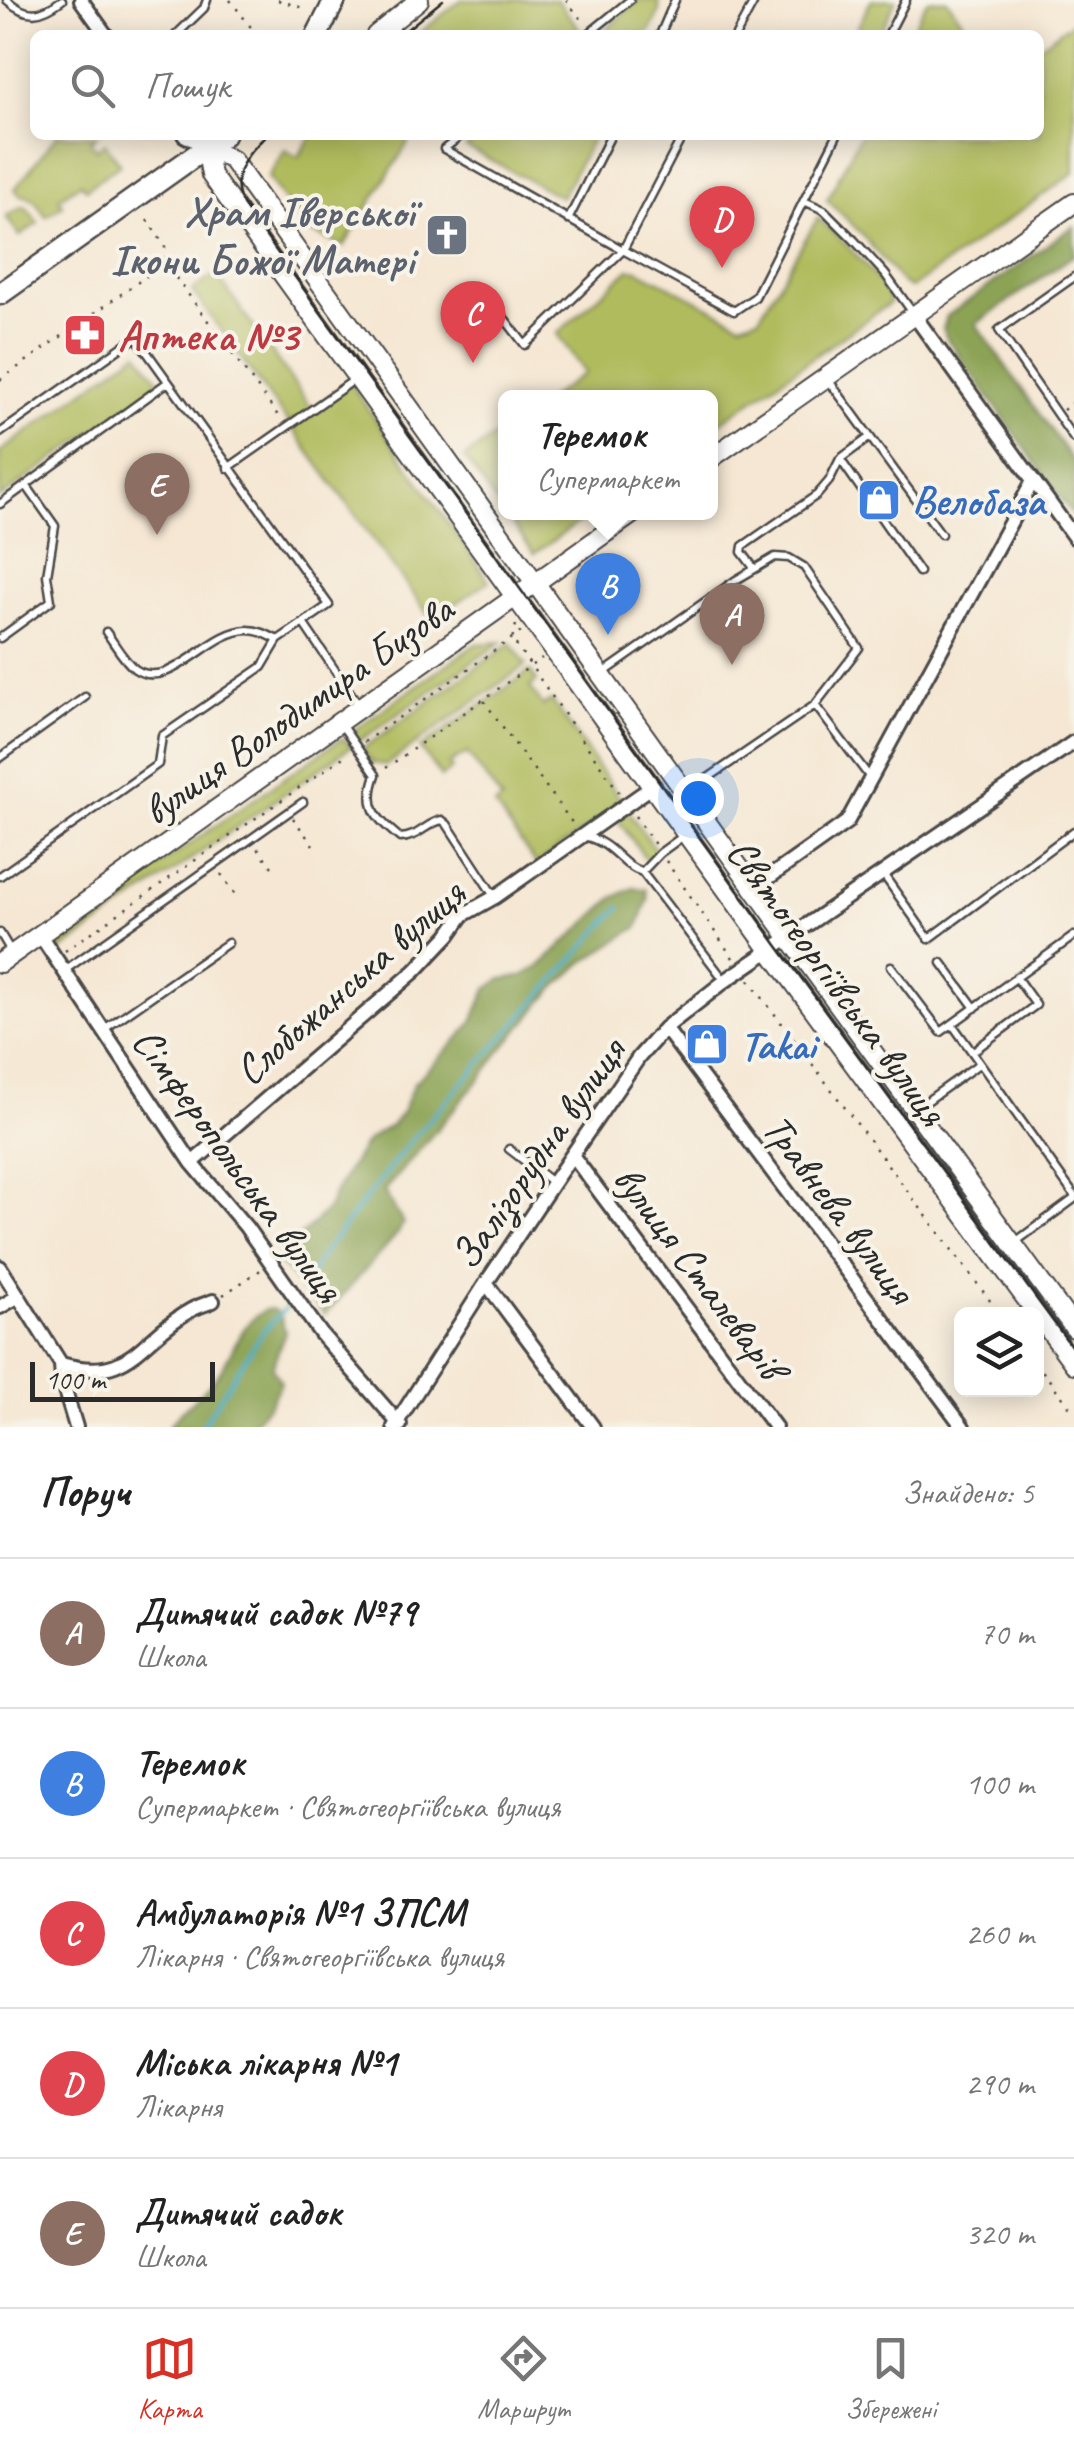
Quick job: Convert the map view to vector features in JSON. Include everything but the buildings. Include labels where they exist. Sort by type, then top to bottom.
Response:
[{"type":"main road","points":[[320,30],[335,0]]},
{"type":"main road","points":[[382,30],[420,0]]},
{"type":"main road","points":[[0,294],[215,141]]},
{"type":"main road","name":"Святогеоргіївська вулиця","points":[[215,141],[211,175],[1074,1364]]},
{"type":"main road","name":"Святогеоргіївська вулиця","points":[[215,141],[1074,1328]]},
{"type":"main road","points":[[718,453],[1074,203]]},
{"type":"main road","name":"вулиця Володимира Бизова","points":[[6,959],[623,520]]},
{"type":"street","points":[[81,0],[102,30]]},
{"type":"street","points":[[914,316],[1074,537]]},
{"type":"street","points":[[754,888],[847,822],[1033,481]]},
{"type":"street","name":"Залізорудна вулиця","points":[[398,1425],[552,1183],[639,1058],[666,1028],[724,980],[1074,742]]},
{"type":"street","name":"Слобожанська вулиця","points":[[192,1162],[415,971],[462,914],[495,896],[653,786]]},
{"type":"street","name":"Сімферопольська вулиця","points":[[40,935],[192,1162],[246,1227],[321,1334],[398,1425]]},
{"type":"street","name":"Травнева вулиця","points":[[666,1028],[963,1427]]},
{"type":"street","name":"вулиця Сталеварів","points":[[572,1155],[776,1427]]},
{"type":"street","points":[[0,1268],[61,1364],[76,1427]]},
{"type":"street","points":[[486,1283],[593,1427]]},
{"type":"street","points":[[0,1307],[17,1297]]},
{"type":"street","points":[[61,1364],[100,1369],[127,1362],[190,1310],[213,1301]]},
{"type":"lane","points":[[6,0],[22,12],[34,14],[49,10],[62,0]]},
{"type":"lane","points":[[181,30],[207,0]]},
{"type":"lane","points":[[593,30],[630,0]]},
{"type":"lane","points":[[662,30],[675,0]]},
{"type":"lane","points":[[739,30],[755,0]]},
{"type":"lane","points":[[891,30],[906,0]]},
{"type":"lane","points":[[456,140],[444,149],[734,310],[755,297],[834,140]]},
{"type":"lane","points":[[568,220],[609,140]]},
{"type":"lane","points":[[500,314],[525,345],[623,250],[680,140]]},
{"type":"lane","points":[[804,200],[824,210],[854,240],[885,274],[914,316]]},
{"type":"lane","points":[[1074,277],[999,330],[1074,439]]},
{"type":"lane","points":[[0,876],[158,764],[162,736],[262,668],[278,640],[328,605],[136,337],[1,429]]},
{"type":"lane","points":[[826,377],[941,534]]},
{"type":"lane","points":[[228,468],[358,378]]},
{"type":"lane","points":[[0,504],[168,382]]},
{"type":"lane","points":[[754,568],[742,552],[743,546],[817,495],[840,460],[870,437]]},
{"type":"lane","points":[[840,460],[920,572]]},
{"type":"lane","points":[[0,638],[52,601],[48,575],[55,526],[26,485]]},
{"type":"lane","points":[[601,674],[754,568],[781,556],[804,567],[859,648],[815,705],[686,792]]},
{"type":"lane","points":[[303,623],[360,707]]},
{"type":"lane","points":[[106,632],[130,664],[139,672],[154,676],[170,672],[209,644],[234,632],[260,632],[278,640]]},
{"type":"lane","points":[[0,758],[84,697]]},
{"type":"lane","points":[[815,705],[871,779]]},
{"type":"lane","points":[[339,722],[376,775],[371,799],[380,821],[400,838],[418,834],[442,820],[495,896]]},
{"type":"lane","points":[[60,964],[214,865],[303,802]]},
{"type":"lane","points":[[882,873],[930,938],[1074,831]]},
{"type":"lane","points":[[642,872],[660,852],[687,833]]},
{"type":"lane","points":[[582,836],[599,840],[634,870],[642,872],[724,980]]},
{"type":"lane","points":[[0,934],[6,959]]},
{"type":"lane","points":[[891,966],[940,1032],[1074,936]]},
{"type":"lane","points":[[103,1030],[228,943]]},
{"type":"lane","points":[[942,963],[974,1008]]},
{"type":"lane","points":[[972,1052],[1036,1006],[1016,978]]},
{"type":"lane","points":[[952,1024],[1074,1197],[1013,1244]]},
{"type":"lane","points":[[915,1110],[980,1063]]},
{"type":"lane","points":[[509,1149],[552,1183]]},
{"type":"path","points":[[230,0],[253,30]]},
{"type":"path","points":[[278,0],[303,8]]},
{"type":"path","points":[[566,0],[587,30]]},
{"type":"path","points":[[148,220],[166,246],[165,263],[286,428]]},
{"type":"path","points":[[0,380],[165,263]]},
{"type":"path","points":[[60,964],[527,628]]},
{"type":"path","points":[[376,775],[546,655]]},
{"type":"path","points":[[483,700],[582,836]]},
{"type":"path","points":[[288,812],[312,845]]},
{"type":"path","points":[[251,839],[275,871]]},
{"type":"path","points":[[214,865],[238,898]]},
{"type":"path","points":[[213,1301],[270,1261]]},
{"type":"path","points":[[1044,1373],[1074,1412]]},
{"type":"green space","points":[[461,0],[557,0],[579,28],[576,30],[423,30]]},
{"type":"green space","points":[[639,0],[658,0],[657,18],[650,30],[605,30]]},
{"type":"green space","points":[[871,0],[896,0],[881,30],[856,30]]},
{"type":"green space","points":[[947,0],[969,30],[912,30],[926,2]]},
{"type":"green space","points":[[1074,21],[1074,173],[911,288],[904,285],[827,200],[857,140],[1044,140],[1044,42]]},
{"type":"green space","points":[[53,140],[91,140],[96,149],[105,143],[120,164],[86,189],[81,183],[59,198],[63,205],[46,217],[33,199],[15,189]]},
{"type":"green space","points":[[309,140],[408,140],[344,246],[304,230],[268,177],[285,150],[298,157]]},
{"type":"green space","points":[[475,140],[591,140],[561,197],[466,147]]},
{"type":"green space","points":[[22,207],[38,223],[20,236],[6,217]]},
{"type":"green space","points":[[818,218],[870,270],[890,303],[718,424],[718,390],[561,390],[585,373],[557,334],[629,269],[638,270],[741,323],[759,317]]},
{"type":"green space","points":[[1074,226],[1074,255],[976,324],[1074,463],[1074,517],[943,329],[947,316]]},
{"type":"green space","points":[[216,274],[312,409],[350,383],[489,581],[432,620],[192,291]]},
{"type":"green space","points":[[138,352],[161,383],[0,498],[0,452]]},
{"type":"green space","points":[[498,434],[498,505],[464,458]]},
{"type":"green space","points":[[509,520],[582,520],[534,554]]},
{"type":"green space","points":[[501,642],[358,742],[355,729],[476,644]]},
{"type":"green space","points":[[511,643],[526,665],[386,765],[373,763],[362,749]]},
{"type":"green space","points":[[530,671],[537,681],[530,687],[543,706],[552,701],[623,803],[536,864],[495,806],[502,800],[467,753],[449,764],[452,769],[441,777],[420,748]]},
{"type":"green space","points":[[344,739],[352,746],[58,953],[57,936]]},
{"type":"green space","points":[[626,808],[657,852],[648,862],[615,816]]},
{"type":"green space","points":[[633,888],[646,889],[648,899],[638,927],[581,964],[551,992],[384,1191],[403,1223],[325,1315],[279,1258],[328,1208],[365,1143],[391,1126],[402,1112],[414,1083],[473,1021],[487,989],[502,979],[522,976],[539,967],[613,898]]},
{"type":"green space","points":[[265,1310],[280,1314],[285,1332],[272,1368],[281,1382],[269,1405],[249,1427],[168,1427],[212,1381],[243,1330]]},
{"type":"waterway","points":[[301,1291],[321,1256],[413,1138],[620,907]]},
{"type":"waterway","points":[[201,1427],[263,1331],[287,1307]]},
{"type":"tram line","points":[[406,30],[443,0]]},
{"type":"tram line","points":[[262,140],[238,176],[243,205],[1074,1350]]},
{"type":"place","name":"Храм Іверської Ікони Божої Матері","points":[[447,235]]},
{"type":"place","name":"Міська лікарня №1","points":[[722,268]]},
{"type":"place","name":"Аптека №3","points":[[85,335]]},
{"type":"place","name":"Амбулаторія №1 ЗПСМ","points":[[473,363]]},
{"type":"place","name":"Велобаза","points":[[879,500]]},
{"type":"place","name":"Дитячий садок","points":[[157,535]]},
{"type":"place","name":"Теремок","points":[[608,635]]},
{"type":"place","name":"Дитячий садок №79","points":[[732,665]]},
{"type":"place","name":"Takai","points":[[707,1044]]}]
